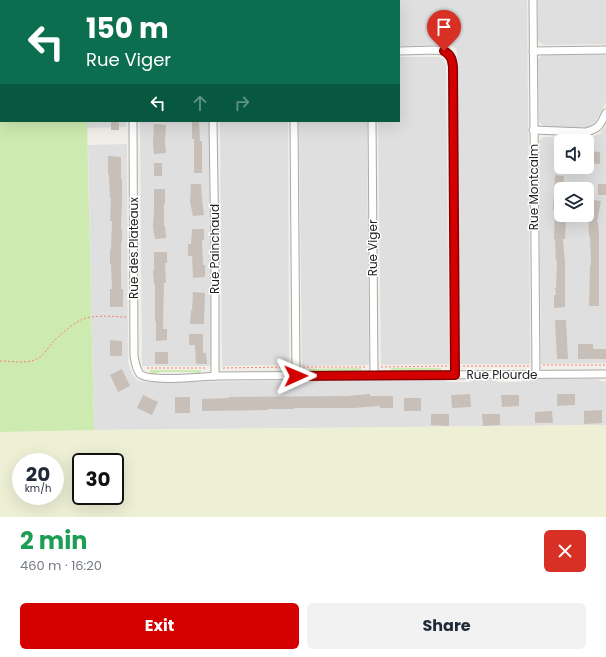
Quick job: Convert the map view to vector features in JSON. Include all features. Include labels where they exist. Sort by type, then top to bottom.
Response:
[{"type":"street","name":"Rue Montcalm","points":[[532,0],[536,375]]},
{"type":"street","points":[[533,51],[606,50]]},
{"type":"street","points":[[400,51],[444,51],[449,54],[452,59],[455,375]]},
{"type":"street","points":[[534,130],[586,132],[594,130],[599,126],[606,113]]},
{"type":"street","name":"Rue des Plateaux","points":[[133,122],[134,356],[136,366],[140,373]]},
{"type":"street","name":"Rue Painchaud","points":[[213,122],[215,376]]},
{"type":"street","points":[[294,122],[296,376]]},
{"type":"street","name":"Rue Viger","points":[[372,122],[374,375]]},
{"type":"street","name":"Rue Plourde","points":[[140,373],[148,377],[158,378],[215,376],[606,374]]},
{"type":"path","points":[[0,361],[31,361],[38,358],[66,330],[81,320],[97,316],[134,317]]},
{"type":"shaded area","points":[[400,0],[527,0],[529,364],[460,364],[457,51],[450,45],[400,46]]},
{"type":"shaded area","points":[[538,0],[606,0],[606,44],[544,45],[540,43],[538,41]]},
{"type":"shaded area","points":[[606,55],[606,101],[594,124],[587,127],[544,127],[540,123],[538,59],[541,56]]},
{"type":"shaded area","points":[[400,57],[440,57],[446,64],[449,364],[381,365],[378,122],[400,122]]},
{"type":"shaded area","points":[[87,122],[126,122],[126,127],[87,128]]},
{"type":"shaded area","points":[[140,122],[209,122],[211,366],[142,366]]},
{"type":"shaded area","points":[[220,122],[288,122],[289,365],[222,366]]},
{"type":"shaded area","points":[[299,122],[367,122],[368,365],[302,366]]},
{"type":"shaded area","points":[[606,125],[606,363],[541,364],[539,141],[544,137],[554,137],[554,174],[594,174],[594,136],[600,134]]},
{"type":"shaded area","points":[[127,144],[128,361],[132,374],[138,381],[445,380],[448,382],[470,382],[473,380],[494,380],[497,382],[522,382],[524,379],[598,379],[601,381],[606,381],[606,425],[94,430],[88,145]]},
{"type":"green space","points":[[0,122],[87,122],[94,430],[0,432]]},
{"type":"green space","points":[[361,368],[361,373],[352,371],[319,371],[309,373],[309,369]]},
{"type":"green space","points":[[391,368],[441,368],[441,372],[434,372],[430,370],[398,370],[392,372]]},
{"type":"green space","points":[[150,370],[201,370],[201,374],[192,372],[161,372],[157,374],[150,374]]},
{"type":"green space","points":[[606,425],[606,517],[0,517],[0,432]]},
{"type":"building","points":[[111,122],[119,122],[119,130],[111,130]]},
{"type":"building","points":[[192,122],[199,122],[200,141],[202,141],[202,173],[194,173],[194,139],[192,139]]},
{"type":"building","points":[[154,124],[166,125],[166,153],[154,154]]},
{"type":"building","points":[[594,152],[600,152],[600,164],[594,164]]},
{"type":"building","points":[[108,156],[121,157],[121,289],[123,289],[123,307],[110,307],[110,289],[112,289],[110,249],[112,221],[110,221],[111,198],[108,175]]},
{"type":"building","points":[[154,163],[162,163],[162,176],[154,176]]},
{"type":"building","points":[[555,175],[564,176],[564,182],[555,182]]},
{"type":"building","points":[[191,184],[201,184],[204,215],[193,216],[190,202]]},
{"type":"building","points":[[598,184],[606,184],[606,195],[598,195]]},
{"type":"building","points":[[154,189],[165,189],[164,226],[166,238],[155,239],[153,227]]},
{"type":"building","points":[[594,200],[601,201],[597,222],[599,235],[599,306],[589,306],[591,265],[588,222],[594,222]]},
{"type":"building","points":[[555,222],[566,222],[565,239],[563,239],[565,263],[565,307],[554,308],[557,261],[554,239]]},
{"type":"building","points":[[192,229],[204,229],[204,240],[202,240],[205,277],[193,278],[192,256],[188,256],[188,244],[191,244]]},
{"type":"building","points":[[154,252],[167,252],[167,263],[165,263],[166,283],[164,283],[163,329],[167,329],[167,340],[156,341],[155,284],[153,270]]},
{"type":"building","points":[[193,292],[205,293],[204,324],[190,324]]},
{"type":"building","points":[[555,320],[566,320],[568,359],[557,359]]},
{"type":"building","points":[[189,334],[203,334],[203,353],[206,353],[207,364],[196,364],[195,345],[189,345]]},
{"type":"building","points":[[110,340],[122,341],[122,356],[110,356]]},
{"type":"building","points":[[578,344],[593,344],[593,349],[606,349],[606,359],[578,359]]},
{"type":"building","points":[[155,352],[168,352],[168,364],[155,364]]},
{"type":"building","points":[[122,369],[130,386],[118,392],[110,375]]},
{"type":"building","points":[[370,394],[370,396],[393,396],[393,408],[380,408],[380,406],[353,408],[202,411],[202,399],[229,397],[347,396]]},
{"type":"building","points":[[470,394],[471,407],[452,408],[451,395]]},
{"type":"building","points":[[557,394],[575,394],[575,405],[557,406]]},
{"type":"building","points":[[143,395],[158,402],[152,415],[137,408]]},
{"type":"building","points":[[501,395],[519,395],[519,406],[502,407]]},
{"type":"building","points":[[175,397],[190,397],[190,413],[175,413]]},
{"type":"building","points":[[404,398],[421,398],[421,411],[404,411]]},
{"type":"building","points":[[602,410],[602,423],[584,424],[584,411]]},
{"type":"building","points":[[552,411],[553,423],[535,423],[535,412]]},
{"type":"building","points":[[431,414],[449,414],[449,426],[431,425]]},
{"type":"building","points":[[482,414],[500,414],[500,425],[483,426]]},
{"type":"route","points":[[296,376],[455,375],[453,67],[452,59],[449,54],[444,51]]}]
